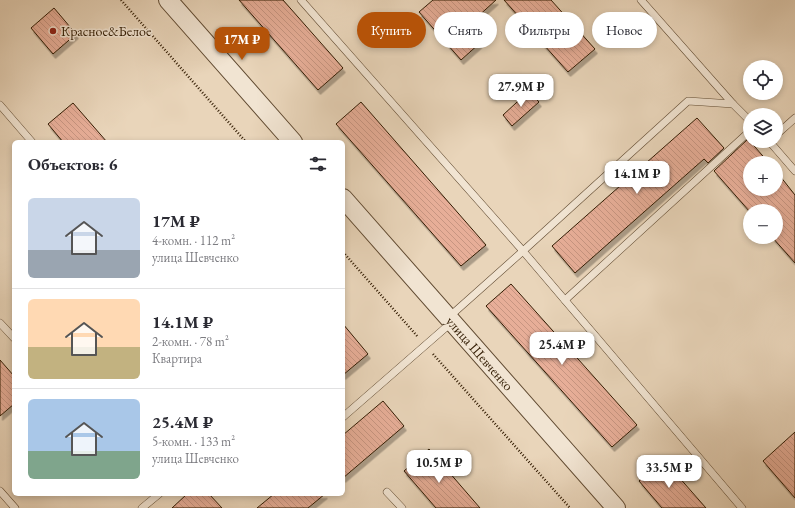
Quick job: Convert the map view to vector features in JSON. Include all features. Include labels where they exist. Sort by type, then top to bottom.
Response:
[{"type":"street","points":[[168,0],[291,140]]},
{"type":"street","name":"улица Шевченко","points":[[345,200],[616,508]]},
{"type":"lane","points":[[301,0],[523,251],[742,508]]},
{"type":"lane","points":[[641,0],[743,114]]},
{"type":"lane","points":[[345,413],[425,346],[450,320],[523,251],[688,101],[733,104]]},
{"type":"lane","points":[[0,105],[30,140]]},
{"type":"lane","points":[[783,129],[795,118]]},
{"type":"lane","points":[[565,300],[743,137]]},
{"type":"lane","points":[[775,148],[795,171]]},
{"type":"lane","points":[[0,322],[12,336]]},
{"type":"lane","points":[[0,491],[15,508]]},
{"type":"lane","points":[[387,492],[402,508]]},
{"type":"lane","points":[[142,508],[157,496]]},
{"type":"path","points":[[121,0],[244,140]]},
{"type":"path","points":[[345,254],[570,508]]},
{"type":"building","points":[[239,0],[283,0],[343,68],[318,90]]},
{"type":"building","points":[[433,0],[496,0],[483,12],[434,12],[434,29],[426,20],[426,12],[419,12]]},
{"type":"building","points":[[504,0],[551,0],[562,12],[515,12]]},
{"type":"building","name":"Красное&Белое","points":[[54,8],[76,34],[53,54],[31,28]]},
{"type":"building","points":[[584,37],[592,46],[592,48],[595,49],[568,72],[547,48],[584,48]]},
{"type":"building","points":[[450,48],[474,48],[461,60]]},
{"type":"building","points":[[529,91],[539,102],[512,126],[503,115]]},
{"type":"building","points":[[361,102],[486,245],[461,266],[336,124]]},
{"type":"building","points":[[73,103],[105,140],[61,140],[48,124]]},
{"type":"building","points":[[697,118],[724,148],[708,163],[704,159],[575,273],[552,246]]},
{"type":"building","points":[[743,144],[743,148],[756,148],[763,156],[743,156],[743,196],[783,196],[783,180],[795,195],[795,263],[778,244],[783,244],[783,204],[743,204],[714,171]]},
{"type":"building","points":[[511,284],[637,425],[612,447],[486,306]]},
{"type":"building","points":[[345,326],[368,354],[345,373]]},
{"type":"building","points":[[0,360],[12,374],[12,406],[0,416]]},
{"type":"building","points":[[383,401],[404,426],[345,476],[345,433]]},
{"type":"building","points":[[795,432],[795,498],[763,461]]},
{"type":"building","points":[[429,449],[480,508],[436,508],[404,471]]},
{"type":"building","points":[[663,459],[706,508],[662,508],[639,481]]},
{"type":"building","points":[[185,496],[211,496],[222,508],[172,508]]},
{"type":"building","points":[[272,496],[323,496],[308,508],[257,508]]},
{"type":"place","name":"Красное&Белое","points":[[53,31]]}]
